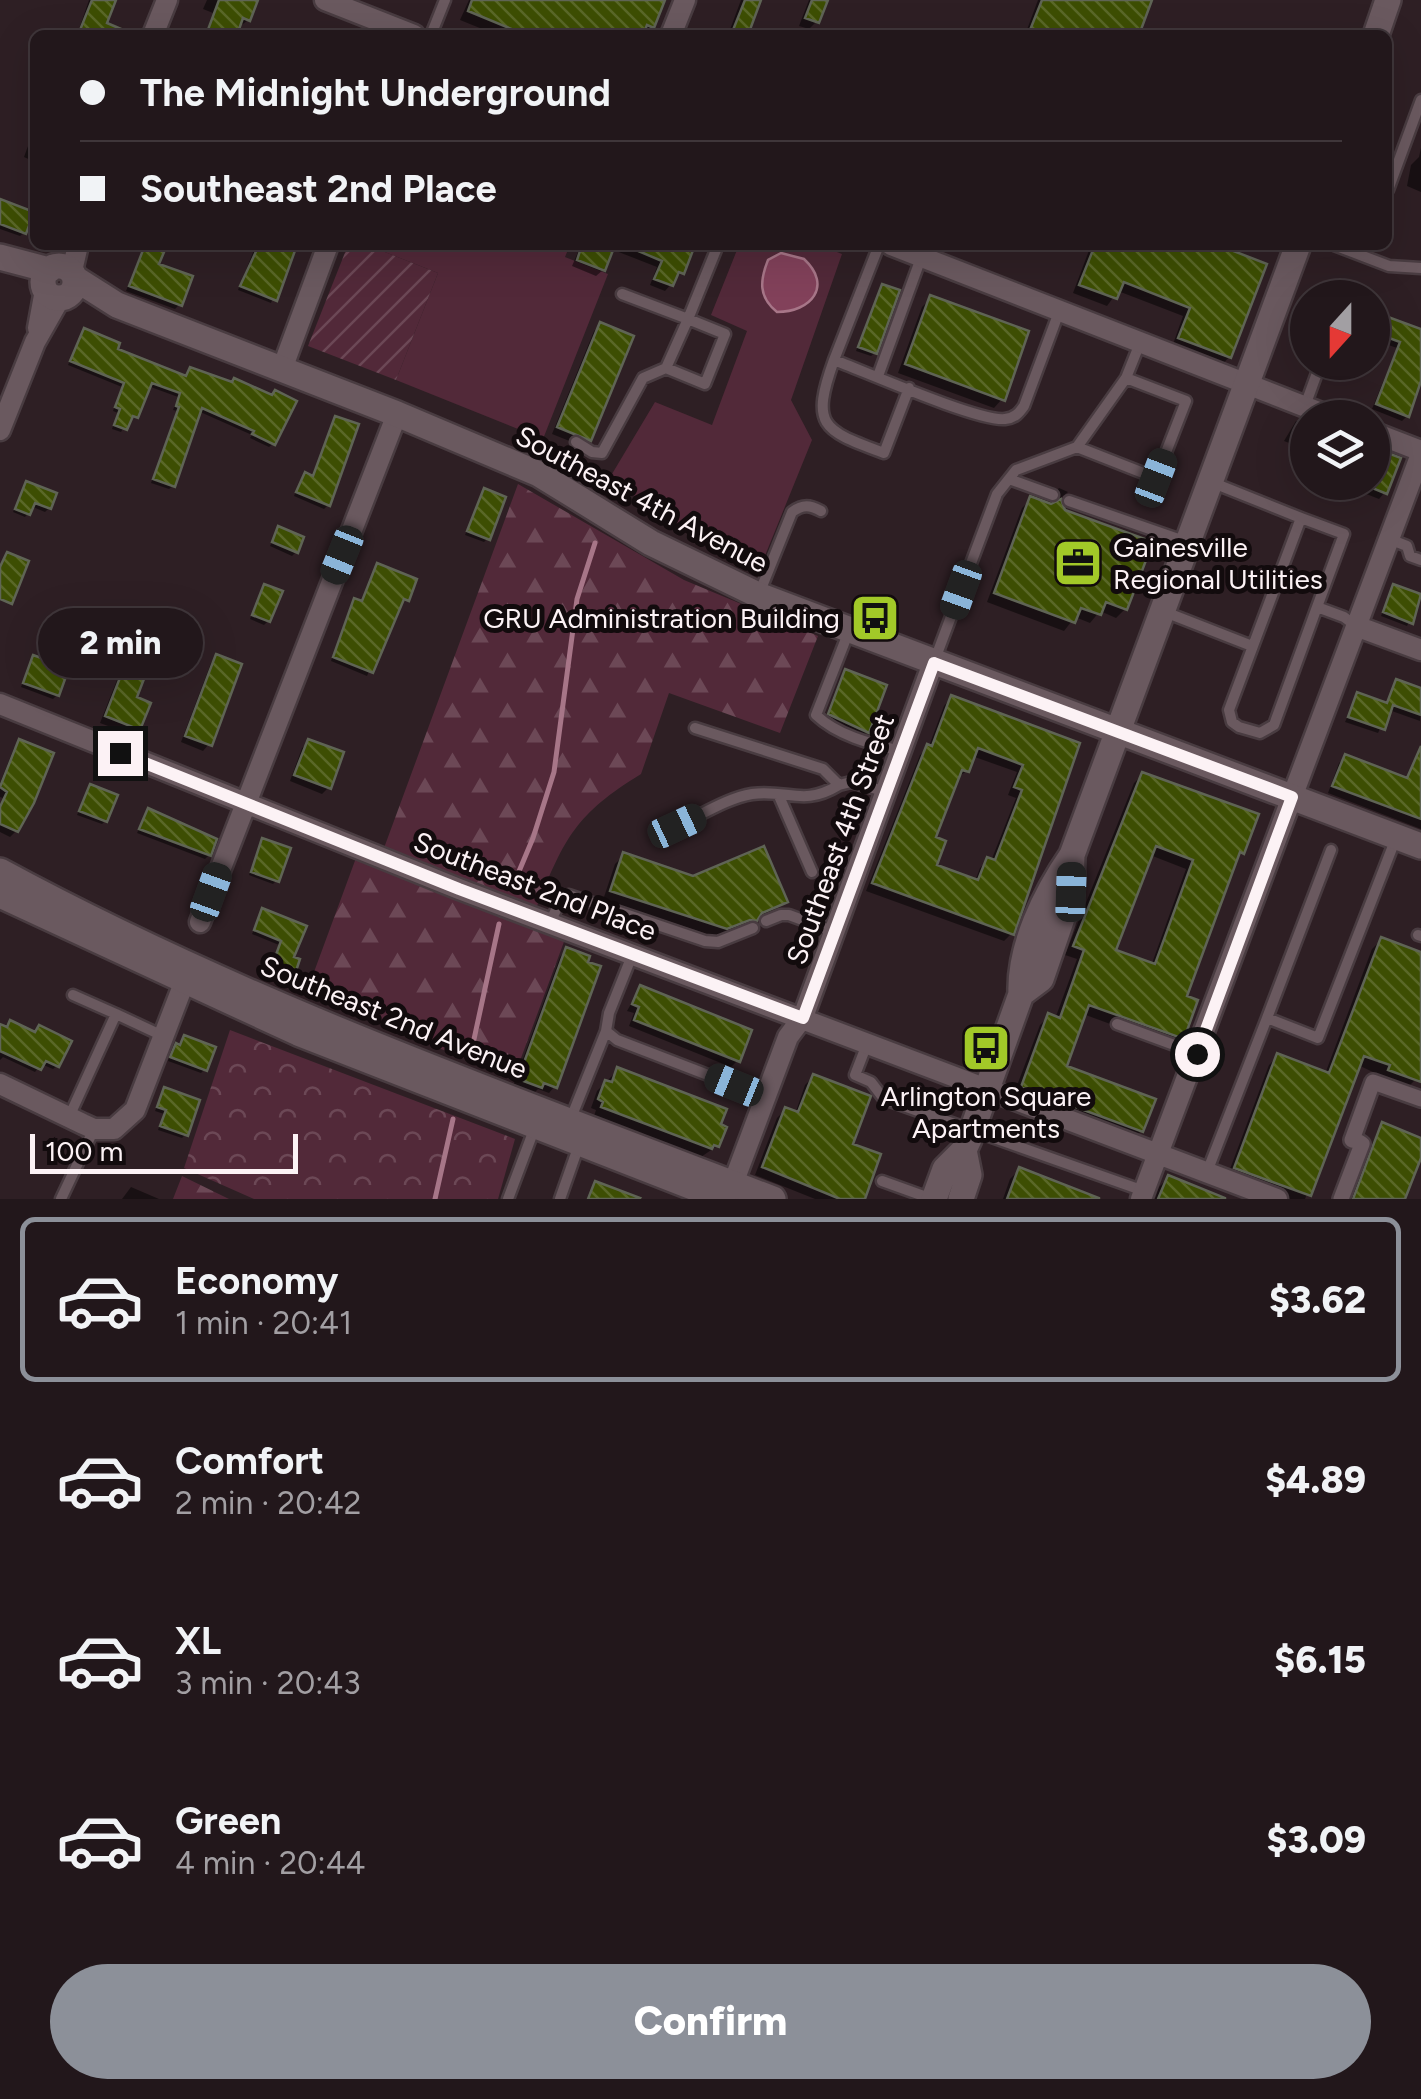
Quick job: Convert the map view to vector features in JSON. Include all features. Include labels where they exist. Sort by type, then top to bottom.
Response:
[{"type":"street","points":[[156,30],[167,0]]},
{"type":"street","points":[[326,0],[399,30]]},
{"type":"street","points":[[673,30],[686,0]]},
{"type":"street","points":[[1378,30],[1388,0]]},
{"type":"street","points":[[0,430],[59,278],[75,250]]},
{"type":"street","points":[[282,369],[326,250]]},
{"type":"street","points":[[903,250],[1290,400]]},
{"type":"street","points":[[933,1199],[945,1169],[968,1141],[1021,994],[1040,979],[1071,892],[1072,856],[1296,250]]},
{"type":"street","name":"Southeast 4th Avenue","points":[[0,260],[59,278],[86,304],[116,306],[398,414],[540,474],[650,542],[758,595],[1409,841]]},
{"type":"street","points":[[200,922],[398,414]]},
{"type":"street","points":[[1143,1195],[1421,453],[1390,440]]},
{"type":"street","points":[[1356,626],[1421,650]]},
{"type":"street","name":"Southeast 4th Street","points":[[728,1194],[788,1037],[803,1018],[934,663]]},
{"type":"street","name":"Southeast 2nd Place","points":[[1,706],[550,922],[1277,1199]]},
{"type":"street","name":"Southeast 2nd Avenue","points":[[0,872],[185,973],[396,1074],[535,1127],[575,1133]]},
{"type":"street","name":"Southeast 2nd Avenue","points":[[0,895],[728,1194],[773,1199]]},
{"type":"street","points":[[0,1084],[100,1130],[114,1129],[134,1110],[185,973]]},
{"type":"street","points":[[1341,1199],[1362,1144],[1352,1140],[1373,1082],[1421,1100]]},
{"type":"street","points":[[961,1199],[969,1175],[968,1141]]},
{"type":"lane","points":[[434,30],[445,0]]},
{"type":"lane","points":[[1392,179],[1421,100]]},
{"type":"lane","points":[[576,442],[602,453],[643,378],[666,368],[716,250]]},
{"type":"lane","points":[[877,250],[824,387],[822,412],[831,430],[884,453],[909,388]]},
{"type":"lane","points":[[1365,250],[1389,266],[1421,268]]},
{"type":"lane","points":[[878,376],[921,258]]},
{"type":"lane","points":[[622,294],[725,334],[704,384],[666,368]]},
{"type":"lane","points":[[834,360],[987,417],[1004,419],[1017,416],[1024,406],[1059,312]]},
{"type":"lane","points":[[934,663],[997,494],[1016,470],[1077,448],[1126,378],[1140,343]]},
{"type":"lane","points":[[1077,448],[1156,478],[1186,401],[1126,378]]},
{"type":"lane","points":[[1010,478],[1053,495]]},
{"type":"lane","points":[[1210,482],[1344,534],[1274,725],[1260,733],[1238,727],[1230,716],[1252,646],[1302,518]]},
{"type":"lane","points":[[1069,501],[1188,543]]},
{"type":"lane","points":[[758,595],[792,512],[799,506],[821,510]]},
{"type":"lane","points":[[1389,539],[1407,546],[1410,556],[1421,560]]},
{"type":"lane","points":[[1317,607],[1356,626]]},
{"type":"lane","points":[[1162,611],[1252,646]]},
{"type":"lane","points":[[849,630],[816,716],[868,743],[902,752]]},
{"type":"lane","points":[[695,728],[823,769],[839,785]]},
{"type":"lane","points":[[677,826],[741,797],[811,798],[851,782],[888,793]]},
{"type":"lane","points":[[779,796],[812,872]]},
{"type":"lane","points":[[1268,1018],[1318,1038],[1409,841]]},
{"type":"lane","points":[[1207,1172],[1331,850]]},
{"type":"lane","points":[[550,922],[561,900],[570,895],[705,941],[718,942],[752,928]]},
{"type":"lane","points":[[766,921],[789,915],[835,932]]},
{"type":"lane","points":[[560,1199],[609,1013],[633,953]]},
{"type":"lane","points":[[72,994],[163,1036]]},
{"type":"lane","points":[[69,1117],[116,1014]]},
{"type":"lane","points":[[1117,1024],[1197,1054]]},
{"type":"lane","points":[[606,1031],[617,1040],[734,1085]]},
{"type":"lane","points":[[868,1043],[855,1076],[871,1082],[884,1099],[968,1141],[1143,1195]]},
{"type":"lane","points":[[508,1199],[535,1127]]},
{"type":"lane","points":[[60,1199],[100,1130]]},
{"type":"lane","points":[[882,1181],[933,1199]]},
{"type":"green space","points":[[346,250],[380,250],[438,273],[396,380],[308,346]]},
{"type":"green space","points":[[380,250],[568,250],[565,257],[608,274],[543,439],[396,380],[438,273]]},
{"type":"green space","points":[[737,250],[832,250],[842,254],[791,400],[812,440],[760,568],[694,535],[609,479],[655,402],[712,425],[747,331],[711,315]]},
{"type":"green space","points":[[518,484],[684,580],[818,636],[780,733],[669,693],[641,774],[601,802],[575,829],[537,906],[384,848]]},
{"type":"green space","points":[[356,858],[565,939],[514,1077],[402,1034],[307,991]]},
{"type":"green space","points":[[230,1030],[515,1139],[498,1199],[254,1199],[184,1168]]},
{"type":"green space","points":[[182,1176],[229,1199],[173,1199]]},
{"type":"shaded area","points":[[781,253],[804,259],[813,269],[817,288],[800,308],[777,312],[766,300],[762,281],[768,260]]},
{"type":"building","points":[[92,0],[116,0],[107,23],[123,30],[80,30]]},
{"type":"building","points":[[219,0],[258,0],[250,21],[243,18],[239,30],[208,30]]},
{"type":"building","points":[[472,0],[665,0],[654,28],[647,25],[645,30],[514,30],[468,11]]},
{"type":"building","points":[[745,0],[761,0],[750,30],[733,30]]},
{"type":"building","points":[[812,0],[828,0],[819,23],[805,18]]},
{"type":"building","points":[[1042,0],[1152,0],[1141,30],[1030,30]]},
{"type":"building","points":[[0,199],[30,210],[26,234],[0,224]]},
{"type":"building","points":[[143,250],[165,250],[159,264],[193,276],[182,306],[129,286]]},
{"type":"building","points":[[257,250],[295,250],[277,301],[240,286]]},
{"type":"building","points":[[580,250],[613,250],[605,271],[577,260]]},
{"type":"building","points":[[636,250],[693,250],[684,274],[679,272],[673,286],[654,279],[662,261]]},
{"type":"building","points":[[1093,250],[1231,250],[1267,264],[1231,358],[1178,338],[1190,308],[1124,282],[1117,299],[1079,285]]},
{"type":"building","points":[[882,284],[900,290],[877,354],[858,347]]},
{"type":"building","points":[[930,295],[1029,331],[1005,401],[905,364]]},
{"type":"building","points":[[1390,318],[1421,329],[1421,381],[1409,417],[1390,410],[1390,400],[1378,400],[1385,380],[1390,380],[1390,368],[1400,342],[1390,338]]},
{"type":"building","points":[[600,322],[634,336],[591,441],[557,427]]},
{"type":"building","points":[[84,328],[120,343],[118,349],[186,376],[190,367],[232,382],[234,378],[272,395],[275,390],[297,401],[275,445],[202,408],[175,487],[153,479],[179,407],[176,406],[180,393],[152,383],[138,418],[133,416],[127,430],[114,425],[120,409],[115,407],[124,383],[70,361]]},
{"type":"building","points":[[335,416],[359,424],[330,506],[296,492],[305,472],[313,476]]},
{"type":"building","points":[[1390,454],[1401,458],[1390,486]]},
{"type":"building","points":[[26,481],[57,493],[51,509],[35,503],[30,515],[15,509]]},
{"type":"building","points":[[484,488],[506,497],[490,540],[467,531]]},
{"type":"building","points":[[1030,496],[1051,504],[1061,499],[1065,510],[1153,542],[1127,610],[1106,602],[1101,615],[1081,608],[1075,623],[994,593]]},
{"type":"building","points":[[278,526],[304,537],[298,553],[272,542]]},
{"type":"building","points":[[7,552],[29,561],[12,604],[0,599],[0,567]]},
{"type":"building","points":[[377,563],[417,579],[409,601],[404,599],[373,673],[333,657],[354,598],[362,601]]},
{"type":"building","points":[[264,584],[283,591],[270,622],[252,615]]},
{"type":"building","points":[[1393,584],[1421,594],[1413,624],[1383,612]]},
{"type":"building","points":[[216,654],[242,664],[212,746],[185,736]]},
{"type":"building","points":[[33,655],[69,668],[59,696],[23,683]]},
{"type":"building","points":[[845,669],[887,685],[869,733],[828,714]]},
{"type":"building","points":[[123,670],[144,679],[137,697],[151,703],[140,730],[105,716]]},
{"type":"building","points":[[1396,679],[1421,688],[1421,715],[1393,705],[1385,730],[1348,717],[1357,692],[1387,703]]},
{"type":"building","points":[[951,695],[1080,743],[1014,935],[872,883],[927,744],[932,746]],"holes":[[[978,748],[1023,765],[1014,787],[1022,790],[995,860],[987,857],[978,880],[937,865],[946,841],[936,837],[962,770],[969,772]]]},
{"type":"building","points":[[19,739],[54,753],[18,832],[0,824],[0,807],[7,792],[0,787]]},
{"type":"building","points":[[308,739],[344,752],[331,789],[294,775]]},
{"type":"building","points":[[1421,746],[1421,819],[1332,786],[1345,754],[1407,778]]},
{"type":"building","points":[[1142,772],[1259,814],[1244,854],[1240,852],[1187,996],[1198,1000],[1184,1039],[1089,1005],[1067,1066],[1156,1099],[1143,1132],[1021,1087],[1048,1013],[1060,1018],[1084,950],[1073,946]],"holes":[[[1156,846],[1193,860],[1155,964],[1116,950]]]},
{"type":"building","points":[[90,784],[118,795],[107,822],[79,811]]},
{"type":"building","points":[[148,808],[217,839],[211,856],[139,829]]},
{"type":"building","points":[[262,838],[291,848],[279,882],[251,872]]},
{"type":"building","points":[[764,846],[788,902],[762,913],[757,921],[727,929],[610,891],[623,852],[693,876]]},
{"type":"building","points":[[262,908],[307,926],[294,957],[300,959],[293,980],[270,971],[281,941],[254,930]]},
{"type":"building","points":[[1381,937],[1421,952],[1421,1082],[1364,1056],[1311,1196],[1234,1168],[1277,1053],[1329,1073]]},
{"type":"building","points":[[566,947],[590,956],[588,962],[601,966],[557,1088],[544,1083],[542,1088],[518,1079]]},
{"type":"building","points":[[640,985],[752,1030],[740,1062],[634,1020],[639,1007],[632,1004]]},
{"type":"building","points":[[10,1020],[35,1032],[39,1025],[72,1041],[59,1067],[46,1061],[41,1070],[0,1051],[0,1024],[7,1027]]},
{"type":"building","points":[[184,1035],[216,1047],[207,1071],[170,1057]]},
{"type":"building","points":[[617,1067],[727,1109],[721,1124],[727,1127],[719,1147],[714,1145],[712,1149],[601,1107],[603,1102],[598,1099],[605,1080],[612,1082]]},
{"type":"building","points":[[813,1074],[871,1096],[853,1144],[881,1154],[865,1199],[840,1199],[762,1167],[785,1107],[798,1112]]},
{"type":"building","points":[[164,1087],[200,1100],[188,1136],[160,1126],[166,1110],[157,1107]]},
{"type":"building","points":[[1382,1122],[1421,1138],[1421,1158],[1405,1199],[1353,1199]]},
{"type":"building","points":[[1019,1167],[1099,1198],[1099,1199],[1007,1199]]},
{"type":"building","points":[[1168,1175],[1225,1198],[1225,1199],[1158,1199]]},
{"type":"building","points":[[595,1181],[640,1198],[588,1199]]},
{"type":"waterway","points":[[512,888],[554,772],[577,599],[595,543]]},
{"type":"waterway","points":[[471,1053],[499,924]]},
{"type":"waterway","points":[[435,1199],[453,1119]]},
{"type":"place","name":"Gainesville Regional Utilities","points":[[1078,563]]},
{"type":"place","name":"GRU Administration Building","points":[[875,618]]},
{"type":"place","name":"Arlington Square Apartments","points":[[986,1048]]},
{"type":"route","points":[[120,753],[459,889],[803,1018],[934,663],[1292,797],[1197,1054]]}]
